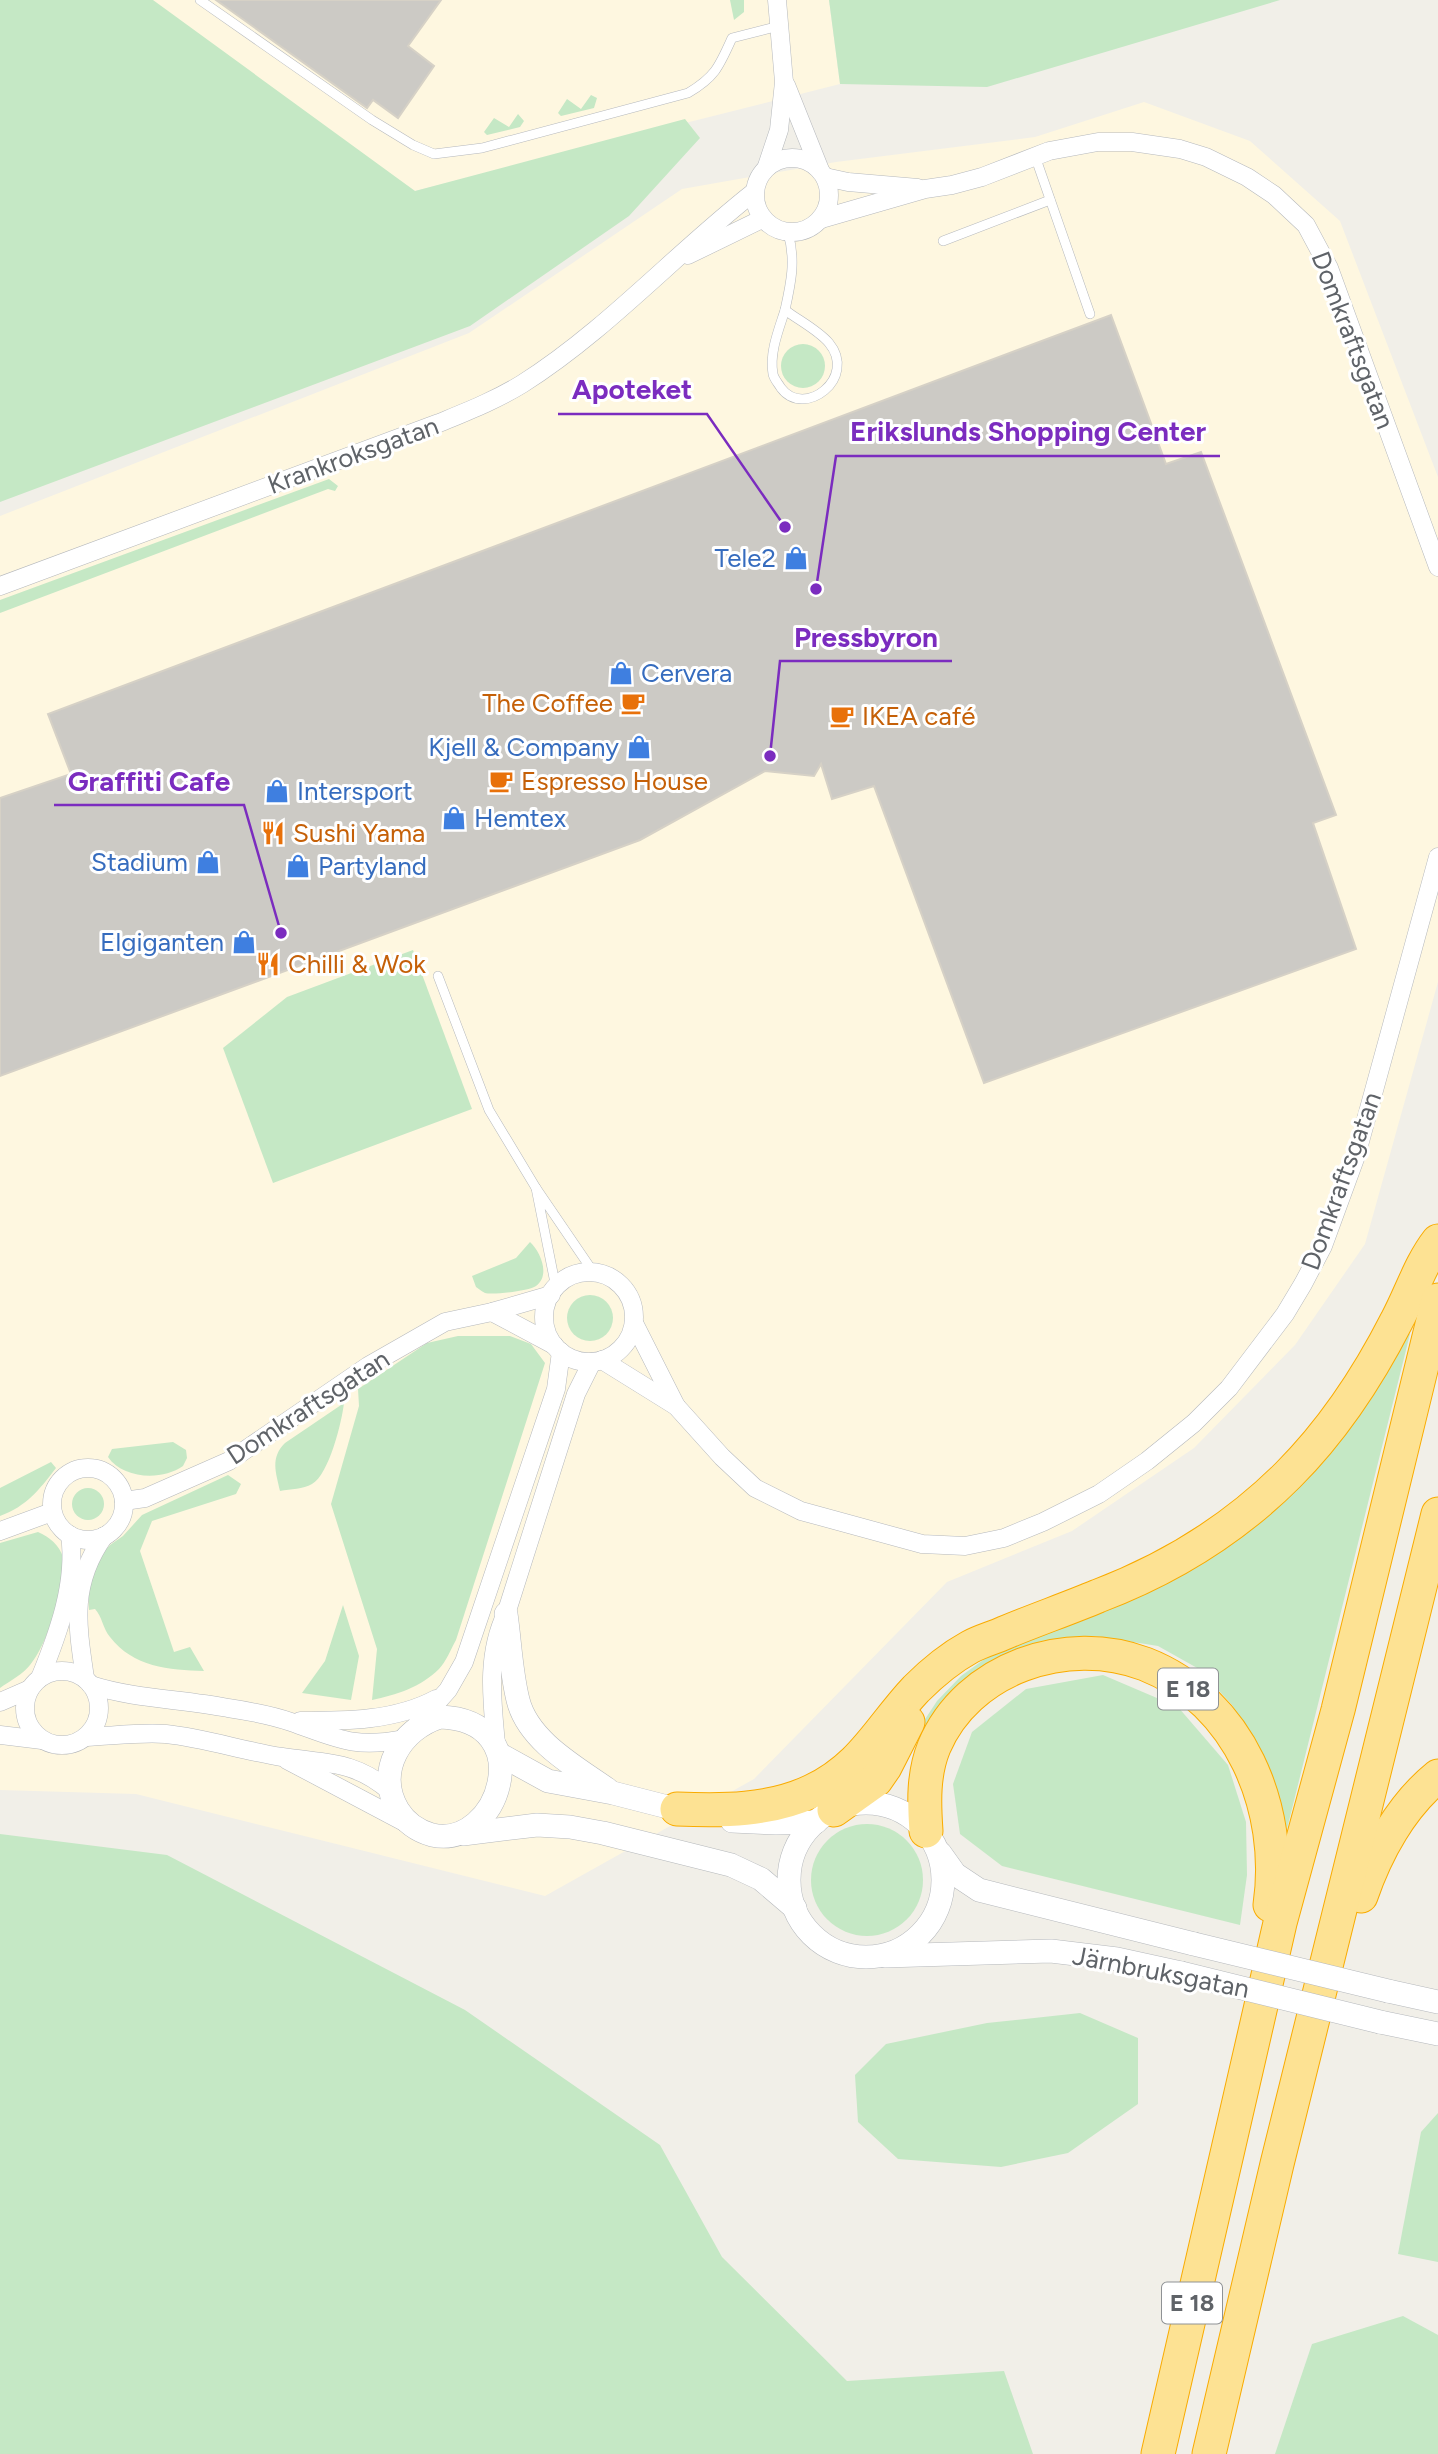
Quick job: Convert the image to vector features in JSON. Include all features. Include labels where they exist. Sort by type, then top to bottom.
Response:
[{"type":"highway","points":[[677,1809],[745,1808],[784,1801],[811,1791],[841,1774],[867,1751],[916,1689],[942,1665],[971,1646],[1157,1570],[1214,1537],[1265,1497],[1311,1451],[1351,1399],[1386,1343],[1427,1254],[1438,1241]]},
{"type":"highway","name":"E 18","points":[[1158,2454],[1251,2041],[1280,1923],[1342,1698],[1438,1300]]},
{"type":"highway","name":"E 18","points":[[1209,2454],[1438,1514]]},
{"type":"highway","points":[[825,1816],[876,1780],[906,1725],[926,1697],[949,1672],[1004,1633]]},
{"type":"highway","name":"E 18","points":[[931,1840],[925,1779],[934,1748],[947,1722],[968,1697],[992,1679],[1021,1665],[1051,1656],[1082,1653],[1134,1661],[1173,1678],[1198,1696],[1233,1736],[1254,1773],[1265,1804],[1273,1867],[1271,1900],[1260,1964],[1243,2018],[1251,2041]]},
{"type":"highway","name":"E 18","points":[[1334,1942],[1353,1919],[1376,1858],[1392,1830],[1411,1804],[1438,1776]]},
{"type":"street","points":[[777,0],[784,82],[779,130],[767,166],[758,178],[754,192],[755,206],[762,219],[774,229],[788,233],[806,230],[821,219],[828,206],[829,191],[784,82]]},
{"type":"street","name":"Domkraftsgatan","points":[[823,174],[848,182],[925,188],[952,185],[982,177],[1035,156],[1072,146],[1098,142],[1132,142],[1180,149],[1206,157],[1247,177],[1290,209],[1306,225],[1329,268],[1438,567]]},
{"type":"street","points":[[767,166],[780,159],[795,158],[809,161],[823,174]]},
{"type":"street","name":"Domkraftsgatan","points":[[821,219],[925,188]]},
{"type":"street","name":"Krankroksgatan","points":[[0,586],[439,423],[502,395],[540,372],[754,192]]},
{"type":"street","name":"Krankroksgatan","points":[[672,263],[762,219]]},
{"type":"street","name":"Domkraftsgatan","points":[[634,1323],[676,1406],[755,1488],[778,1502],[801,1511],[922,1544],[965,1546],[1004,1538],[1044,1522],[1098,1494],[1147,1461],[1194,1423],[1245,1369],[1285,1314],[1323,1246],[1356,1156],[1438,857]]},
{"type":"street","points":[[416,1828],[399,1811],[391,1792],[393,1759],[408,1735],[448,1690],[464,1662],[556,1389],[558,1349],[546,1329],[547,1304],[553,1291],[574,1275],[594,1273],[612,1279],[625,1290],[633,1306],[634,1323],[621,1349],[597,1361],[575,1360],[558,1349],[492,1312]]},
{"type":"street","name":"Domkraftsgatan","points":[[124,1501],[145,1498],[229,1461],[368,1366],[445,1322],[492,1312],[553,1291]]},
{"type":"street","points":[[457,1835],[475,1825],[493,1802],[499,1780],[490,1684],[499,1629],[576,1394],[597,1361]]},
{"type":"street","name":"Domkraftsgatan","points":[[597,1361],[676,1406]]},
{"type":"street","points":[[0,1735],[42,1740],[57,1746],[72,1745],[86,1737],[95,1726],[99,1712],[98,1697],[88,1682],[78,1633],[77,1604],[81,1581],[92,1554],[104,1536],[120,1522],[124,1501],[120,1487],[111,1475],[97,1468],[82,1468],[68,1473],[58,1484],[52,1497],[52,1513],[59,1526],[70,1535],[87,1540],[104,1536]]},
{"type":"street","points":[[0,1531],[52,1513]]},
{"type":"street","points":[[42,1740],[29,1726],[24,1708],[57,1633],[71,1576],[70,1535]]},
{"type":"street","points":[[506,1614],[518,1702],[529,1723],[542,1740],[561,1756],[613,1793]]},
{"type":"street","points":[[0,1702],[54,1672],[70,1672],[117,1693],[228,1708],[289,1721],[352,1743],[376,1744],[408,1735],[423,1722],[440,1717],[458,1717],[480,1728],[497,1749],[548,1782],[613,1793],[742,1823],[825,1816],[856,1803],[881,1804],[916,1821],[931,1840],[942,1867],[942,1892],[938,1908],[931,1921],[915,1939],[894,1951],[863,1957],[834,1950],[806,1928],[794,1908],[789,1872],[801,1839],[825,1816]]},
{"type":"street","points":[[289,1721],[357,1720],[394,1714],[435,1700],[448,1690]]},
{"type":"street","points":[[86,1737],[164,1734],[281,1757],[347,1766],[375,1778],[391,1792]]},
{"type":"street","points":[[281,1757],[416,1828],[435,1835],[457,1835],[537,1825],[603,1833],[731,1865],[761,1879],[794,1908]]},
{"type":"street","name":"Järnbruksgatan","points":[[931,1840],[955,1874],[979,1890],[1438,2002]]},
{"type":"street","name":"Järnbruksgatan","points":[[879,1956],[1051,1951],[1117,1959],[1438,2034]]},
{"type":"lane","points":[[200,0],[372,120],[413,145],[434,154],[482,148],[688,93],[708,80],[722,62],[732,38],[779,26]]},
{"type":"lane","points":[[1035,156],[1090,314]]},
{"type":"lane","points":[[943,241],[1050,200]]},
{"type":"lane","points":[[785,310],[829,343],[838,362],[835,379],[824,393],[804,399],[785,393],[773,376],[772,355],[793,273],[793,247],[788,233]]},
{"type":"lane","points":[[438,976],[489,1110],[536,1188],[594,1273]]},
{"type":"lane","points":[[536,1188],[553,1291]]},
{"type":"shaded area","points":[[138,0],[829,0],[840,84],[415,191]]},
{"type":"shaded area","points":[[1144,102],[1250,141],[1340,221],[1438,477],[1438,982],[1365,1244],[1295,1345],[1194,1448],[1072,1531],[947,1582],[754,1779],[545,1896],[136,1794],[0,1790],[0,516],[469,333],[682,189],[836,162],[1035,137]]},
{"type":"green space","points":[[0,0],[153,0],[415,191],[685,119],[700,138],[629,216],[470,326],[0,502]]},
{"type":"green space","points":[[730,0],[744,0],[744,12],[734,20]]},
{"type":"green space","points":[[829,0],[1280,0],[987,87],[840,84]]},
{"type":"green space","points":[[591,95],[597,98],[594,108],[561,116],[558,113],[567,99],[581,109]]},
{"type":"green space","points":[[518,114],[524,121],[520,127],[487,135],[484,132],[494,118],[509,127]]},
{"type":"green space","points":[[803,344],[818,351],[825,366],[818,381],[803,388],[788,381],[781,366],[788,351]]},
{"type":"green space","points":[[329,479],[338,486],[335,491],[328,489],[0,613],[0,600]]},
{"type":"green space","points":[[413,950],[472,1109],[273,1183],[223,1048],[287,997]]},
{"type":"green space","points":[[530,1242],[540,1257],[543,1270],[543,1276],[536,1286],[495,1293],[485,1293],[476,1287],[472,1276],[516,1258]]},
{"type":"green space","points":[[590,1295],[607,1301],[613,1318],[607,1335],[590,1341],[573,1335],[567,1318],[573,1301]]},
{"type":"green space","points":[[1405,1331],[1410,1334],[1285,1837],[1265,1761],[1232,1705],[1199,1669],[1158,1646],[1095,1636],[1041,1641],[1006,1657],[924,1735],[918,1730],[937,1701],[961,1676],[986,1658],[1037,1631],[1190,1569]]},
{"type":"green space","points":[[458,1336],[510,1336],[531,1344],[545,1363],[456,1640],[444,1663],[424,1681],[399,1693],[372,1700],[377,1649],[331,1504],[359,1406],[358,1389],[427,1343]]},
{"type":"green space","points":[[344,1403],[334,1447],[318,1479],[305,1487],[280,1491],[275,1466],[280,1449]]},
{"type":"green space","points":[[173,1442],[186,1450],[187,1458],[183,1466],[165,1474],[154,1476],[133,1473],[123,1470],[108,1457],[112,1449]]},
{"type":"green space","points":[[51,1462],[56,1468],[38,1490],[18,1507],[0,1516],[0,1488]]},
{"type":"green space","points":[[228,1475],[241,1484],[236,1494],[152,1521],[140,1551],[174,1652],[190,1647],[204,1671],[165,1668],[129,1655],[108,1634],[95,1609],[89,1610],[88,1590],[99,1557],[142,1515]]},
{"type":"green space","points":[[88,1488],[99,1493],[104,1504],[99,1515],[88,1520],[77,1515],[72,1504],[77,1493]]},
{"type":"green space","points":[[38,1532],[54,1542],[62,1553],[63,1582],[55,1613],[36,1656],[24,1671],[0,1688],[0,1543]]},
{"type":"green space","points":[[343,1605],[359,1656],[351,1700],[302,1693],[325,1661]]},
{"type":"green space","points":[[1103,1675],[1178,1707],[1228,1765],[1246,1822],[1247,1875],[1240,1925],[1002,1866],[960,1834],[953,1784],[972,1732],[1026,1689]]},
{"type":"green space","points":[[867,1824],[889,1828],[907,1840],[919,1858],[923,1880],[919,1902],[907,1920],[889,1932],[867,1936],[845,1932],[827,1920],[815,1902],[811,1880],[815,1858],[827,1840],[845,1828]]},
{"type":"green space","points":[[0,1834],[167,1855],[465,2010],[660,2145],[722,2257],[847,2381],[1004,2371],[1033,2454],[0,2454]]},
{"type":"green space","points":[[1080,2013],[1138,2038],[1138,2104],[1068,2153],[1001,2167],[898,2159],[858,2122],[855,2075],[886,2044],[987,2023]]},
{"type":"green space","points":[[1438,2113],[1438,2262],[1398,2254],[1421,2132]]},
{"type":"green space","points":[[1403,2316],[1438,2335],[1438,2454],[1275,2454],[1312,2344]]},
{"type":"building","points":[[216,0],[441,0],[408,46],[434,66],[398,118],[373,100],[367,108]]},
{"type":"building","points":[[1111,315],[1166,464],[1201,452],[1336,815],[1313,823],[1356,949],[984,1083],[874,786],[832,799],[821,764],[814,776],[765,771],[640,840],[0,1076],[0,798],[71,774],[48,714]]},
{"type":"place","name":"Apoteket","points":[[785,527]]},
{"type":"place","name":"Tele2","points":[[796,558]]},
{"type":"place","name":"Erikslunds Shopping Center","points":[[816,589]]},
{"type":"place","name":"Cervera","points":[[621,673]]},
{"type":"place","name":"The Coffee","points":[[633,703]]},
{"type":"place","name":"IKEA café","points":[[842,716]]},
{"type":"place","name":"Kjell & Company","points":[[639,747]]},
{"type":"place","name":"Pressbyron","points":[[770,756]]},
{"type":"place","name":"Espresso House","points":[[501,781]]},
{"type":"place","name":"Intersport","points":[[277,791]]},
{"type":"place","name":"Hemtex","points":[[454,818]]},
{"type":"place","name":"Sushi Yama","points":[[273,833]]},
{"type":"place","name":"Stadium","points":[[208,862]]},
{"type":"place","name":"Partyland","points":[[298,866]]},
{"type":"place","name":"Graffiti Cafe","points":[[281,933]]},
{"type":"place","name":"Elgiganten","points":[[244,942]]},
{"type":"place","name":"Chilli & Wok","points":[[268,964]]}]
